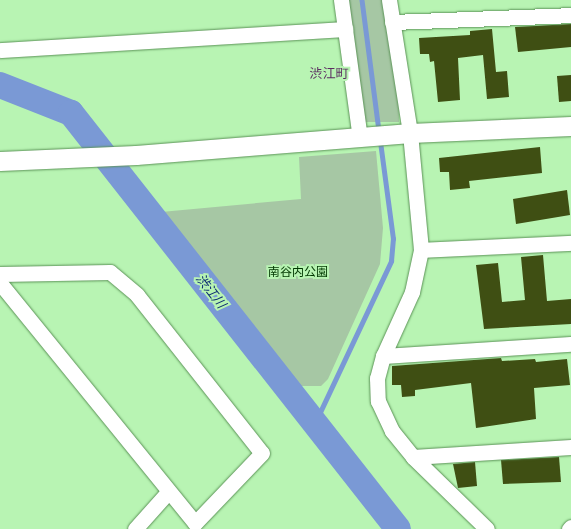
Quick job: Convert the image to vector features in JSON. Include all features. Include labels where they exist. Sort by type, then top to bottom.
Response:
[{"type":"street","points":[[341,0],[363,138]]},
{"type":"street","points":[[389,0],[404,134],[421,250],[412,292],[383,356],[378,378],[378,400],[392,431],[413,457],[487,529]]},
{"type":"street","points":[[392,22],[571,15]]},
{"type":"street","points":[[0,50],[345,29]]},
{"type":"street","points":[[0,162],[136,155],[404,134],[571,126]]},
{"type":"street","points":[[421,250],[571,244]]},
{"type":"street","points":[[0,274],[110,272],[137,295],[262,453],[195,523],[168,492],[0,283]]},
{"type":"street","points":[[383,356],[571,344]]},
{"type":"street","points":[[413,457],[571,447]]},
{"type":"street","points":[[135,529],[168,492]]},
{"type":"green space","points":[[348,0],[397,0],[399,122],[365,122]]},
{"type":"green space","name":"南谷内公園","points":[[376,151],[383,228],[380,264],[328,379],[321,386],[301,386],[292,382],[161,212],[301,199],[299,157]]},
{"type":"building","points":[[571,24],[571,47],[518,52],[515,27]]},
{"type":"building","points":[[492,29],[496,72],[507,71],[509,97],[487,99],[483,55],[458,58],[460,100],[438,102],[434,61],[430,62],[429,54],[420,54],[419,38],[470,35],[470,31]]},
{"type":"building","points":[[571,75],[571,101],[559,102],[557,76]]},
{"type":"building","points":[[540,147],[542,173],[469,181],[470,188],[450,190],[449,172],[440,172],[439,158]]},
{"type":"building","points":[[567,190],[570,215],[516,224],[513,199]]},
{"type":"building","points":[[543,255],[547,301],[571,299],[571,324],[484,329],[476,265],[498,263],[502,302],[525,300],[521,257]]},
{"type":"building","points":[[501,358],[502,361],[535,359],[536,362],[567,359],[570,385],[534,388],[536,419],[476,428],[471,383],[415,390],[415,396],[402,397],[401,385],[392,385],[392,366]]},
{"type":"building","points":[[559,457],[561,482],[503,484],[501,460]]},
{"type":"building","points":[[475,462],[477,486],[458,488],[453,464]]},
{"type":"waterway","points":[[362,0],[379,131]]},
{"type":"waterway","name":"渋江川","points":[[0,85],[71,113],[398,529]]},
{"type":"waterway","points":[[314,425],[391,261],[393,239],[380,141]]},
{"type":"district","name":"渋江町","points":[[329,73]]}]
